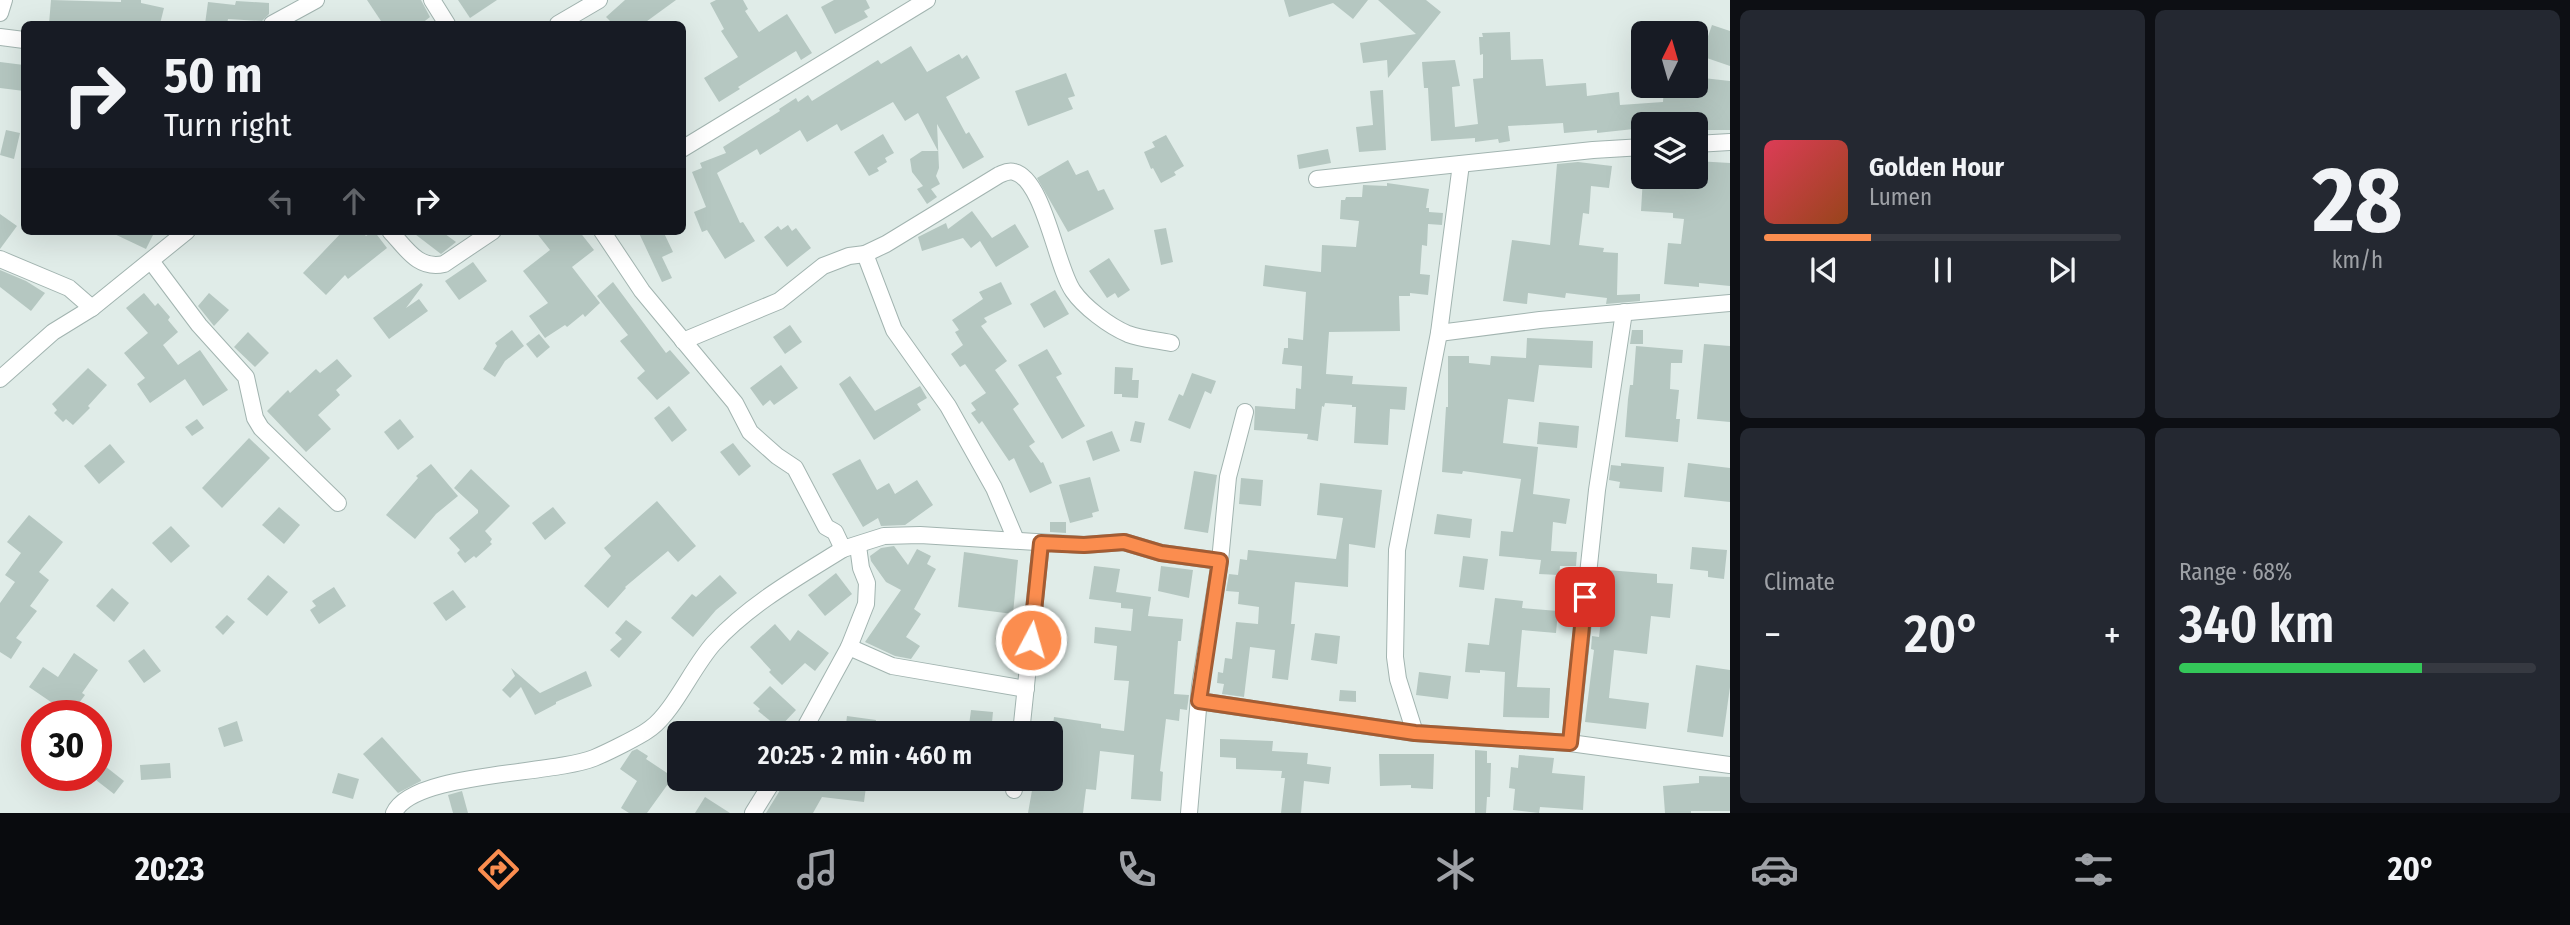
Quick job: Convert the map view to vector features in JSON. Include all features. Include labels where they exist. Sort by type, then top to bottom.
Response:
[{"type":"street","points":[[0,13],[4,0]]},
{"type":"street","points":[[278,21],[316,0]]},
{"type":"street","points":[[432,0],[445,21]]},
{"type":"street","points":[[563,21],[599,0]]},
{"type":"street","points":[[686,147],[927,0]]},
{"type":"street","points":[[0,37],[21,40]]},
{"type":"street","points":[[1708,143],[1730,142]]},
{"type":"street","points":[[1317,179],[1631,148]]},
{"type":"street","points":[[1415,733],[1398,679],[1395,657],[1397,550],[1439,333],[1461,164]]},
{"type":"street","points":[[683,341],[779,301],[823,266],[849,256],[865,254],[886,244],[1009,171],[1017,172],[1033,191],[1056,242],[1064,275],[1074,292],[1100,316],[1127,333],[1171,343]]},
{"type":"street","points":[[0,379],[52,332],[92,309],[182,235]]},
{"type":"street","points":[[394,235],[416,259],[435,267],[444,264],[487,235]]},
{"type":"street","points":[[605,235],[642,290],[735,403],[750,432],[795,468],[826,527],[851,548],[862,568],[867,583],[866,604],[849,647],[809,721]]},
{"type":"street","points":[[865,254],[894,330],[947,406],[994,488],[1016,540]]},
{"type":"street","points":[[0,259],[69,288],[92,309]]},
{"type":"street","points":[[151,261],[199,325],[246,377],[255,418],[261,428],[338,503]]},
{"type":"street","points":[[1439,333],[1730,303]]},
{"type":"street","points":[[1570,743],[1597,490],[1624,312]]},
{"type":"street","points":[[1189,813],[1199,701],[1220,561],[1228,477],[1245,412]]},
{"type":"street","points":[[394,813],[397,806],[418,793],[466,779],[519,774],[593,759],[651,728],[670,706],[714,643],[745,613],[851,548],[884,536],[1084,545],[1124,542],[1161,553],[1220,561]]},
{"type":"street","points":[[1022,721],[1041,543]]},
{"type":"street","points":[[849,647],[891,666],[1026,689]]},
{"type":"street","points":[[1199,701],[1415,733],[1570,743],[1730,765]]},
{"type":"street","points":[[753,813],[767,791]]},
{"type":"building","points":[[51,0],[141,0],[141,3],[164,8],[161,21],[49,21]]},
{"type":"building","points":[[367,0],[421,0],[430,17],[425,21],[381,21]]},
{"type":"building","points":[[458,0],[497,0],[470,18]]},
{"type":"building","points":[[625,0],[676,0],[647,21],[610,21],[606,17]]},
{"type":"building","points":[[716,0],[743,0],[748,9],[745,11],[759,32],[787,14],[812,53],[801,60],[796,51],[719,102],[704,78],[738,57],[721,31],[724,29],[710,3]]},
{"type":"building","points":[[834,0],[866,0],[870,8],[864,11],[868,17],[835,34],[821,7]]},
{"type":"building","points":[[1284,0],[1368,0],[1353,19],[1333,3],[1289,17]]},
{"type":"building","points":[[1378,0],[1426,0],[1441,12],[1388,78],[1387,60],[1363,63],[1360,43],[1416,34]]},
{"type":"building","points":[[236,1],[269,3],[269,14],[262,21],[205,21],[208,2],[235,5]]},
{"type":"building","points":[[1712,25],[1730,31],[1730,66],[1708,58],[1708,36]]},
{"type":"building","points":[[1510,32],[1511,60],[1543,59],[1546,86],[1586,83],[1587,96],[1619,92],[1620,105],[1663,102],[1663,98],[1708,98],[1708,79],[1730,81],[1730,130],[1708,130],[1708,112],[1631,112],[1631,129],[1564,133],[1563,123],[1508,126],[1510,141],[1499,143],[1498,139],[1475,142],[1475,138],[1431,141],[1428,88],[1424,88],[1422,62],[1455,60],[1460,86],[1452,87],[1455,127],[1478,124],[1473,79],[1483,78],[1483,54],[1480,55],[1479,37],[1483,37],[1482,33]]},
{"type":"building","points":[[911,46],[927,72],[959,54],[962,59],[967,55],[980,78],[946,97],[966,134],[969,132],[984,157],[963,169],[937,124],[939,168],[936,176],[940,184],[931,189],[937,197],[927,204],[917,189],[923,186],[912,172],[910,159],[922,151],[938,151],[918,113],[905,121],[893,102],[841,131],[837,124],[807,142],[800,130],[760,155],[757,149],[717,173],[740,223],[743,222],[755,241],[725,259],[707,230],[702,232],[694,212],[706,207],[692,172],[702,168],[700,163],[726,153],[723,147],[796,98],[798,102],[808,95],[812,101],[878,60],[881,64]]},
{"type":"building","points":[[0,62],[21,65],[21,91],[0,88]]},
{"type":"building","points":[[1066,73],[1075,96],[1068,98],[1073,109],[1028,126],[1015,91]]},
{"type":"building","points":[[1383,90],[1386,150],[1359,152],[1356,127],[1373,125],[1370,91]]},
{"type":"building","points":[[6,130],[20,133],[14,159],[0,155]]},
{"type":"building","points":[[883,134],[894,153],[885,158],[887,162],[877,168],[879,171],[869,176],[854,152]]},
{"type":"building","points":[[1166,135],[1184,166],[1174,172],[1176,175],[1161,183],[1144,152],[1155,147],[1152,142]]},
{"type":"building","points":[[1328,149],[1331,163],[1299,169],[1297,155]]},
{"type":"building","points":[[1068,160],[1076,175],[1088,170],[1098,191],[1104,189],[1114,209],[1068,232],[1037,178]]},
{"type":"building","points":[[1578,162],[1612,166],[1609,188],[1591,186],[1589,214],[1583,213],[1579,245],[1618,253],[1617,295],[1640,294],[1640,301],[1606,304],[1607,298],[1566,293],[1565,298],[1528,293],[1527,304],[1503,301],[1512,240],[1550,245],[1557,164]]},
{"type":"building","points":[[1708,162],[1730,163],[1730,286],[1664,284],[1668,243],[1681,244],[1684,219],[1673,218],[1673,213],[1641,211],[1642,189],[1708,189]]},
{"type":"building","points":[[1387,183],[1429,189],[1426,208],[1429,208],[1429,212],[1443,213],[1442,225],[1428,224],[1427,246],[1422,245],[1420,274],[1430,275],[1428,295],[1410,293],[1410,296],[1399,296],[1400,331],[1329,332],[1326,374],[1353,376],[1352,384],[1407,387],[1405,410],[1390,409],[1388,445],[1354,443],[1356,407],[1352,405],[1325,403],[1324,407],[1322,406],[1318,441],[1307,439],[1308,434],[1254,430],[1255,406],[1295,409],[1296,388],[1301,389],[1302,366],[1282,364],[1284,348],[1288,348],[1288,338],[1303,340],[1306,292],[1263,286],[1265,265],[1321,272],[1322,245],[1356,247],[1359,221],[1340,219],[1341,200],[1346,197],[1362,197],[1363,185],[1387,186]]},
{"type":"building","points":[[972,211],[992,238],[1015,224],[1029,247],[996,267],[980,241],[971,248],[963,238],[922,251],[918,237],[946,223],[948,229]]},
{"type":"building","points":[[0,214],[17,226],[0,249]]},
{"type":"building","points":[[788,225],[792,231],[796,228],[811,248],[787,267],[764,237],[778,226],[781,230]]},
{"type":"building","points":[[1166,228],[1173,262],[1161,265],[1154,230]]},
{"type":"building","points":[[116,235],[153,235],[146,249]]},
{"type":"building","points":[[339,235],[377,235],[387,248],[348,279],[345,275],[326,295],[303,273]]},
{"type":"building","points":[[416,235],[446,235],[456,242],[441,254]]},
{"type":"building","points":[[538,235],[582,235],[594,250],[572,267],[600,303],[585,317],[583,314],[567,327],[565,325],[545,338],[529,316],[548,303],[523,271],[550,250]]},
{"type":"building","points":[[640,235],[665,235],[673,252],[662,257],[672,278],[662,282]]},
{"type":"building","points":[[1109,258],[1130,290],[1118,298],[1115,293],[1107,298],[1089,271]]},
{"type":"building","points":[[473,262],[487,281],[459,300],[445,281]]},
{"type":"building","points":[[0,270],[45,293],[31,311],[0,287]]},
{"type":"building","points":[[613,282],[666,353],[670,350],[690,373],[657,400],[637,378],[645,371],[620,341],[628,335],[597,296]]},
{"type":"building","points":[[1001,282],[1012,304],[984,318],[987,322],[981,326],[1007,361],[995,370],[1019,404],[1013,409],[1035,442],[1029,446],[1041,463],[1043,462],[1052,483],[1030,493],[1014,458],[1009,461],[982,421],[979,424],[971,413],[976,410],[971,403],[986,393],[965,364],[960,367],[951,354],[963,345],[955,332],[959,330],[952,320],[983,299],[979,292]]},
{"type":"building","points":[[421,283],[423,285],[406,308],[419,299],[428,311],[389,339],[373,318]]},
{"type":"building","points":[[1055,290],[1069,314],[1044,328],[1030,304]]},
{"type":"building","points":[[144,293],[155,306],[158,303],[178,332],[163,345],[178,365],[200,350],[228,390],[203,406],[185,379],[150,403],[137,384],[145,378],[124,353],[148,333],[126,308]]},
{"type":"building","points":[[209,293],[229,310],[214,326],[198,306]]},
{"type":"building","points":[[790,325],[802,342],[785,354],[773,337]]},
{"type":"building","points":[[512,330],[524,346],[505,361],[495,377],[483,369],[497,346],[495,343]]},
{"type":"building","points":[[1632,330],[1643,330],[1643,344],[1630,344]]},
{"type":"building","points":[[248,332],[269,353],[255,367],[234,347]]},
{"type":"building","points":[[539,334],[550,347],[537,358],[526,344]]},
{"type":"building","points":[[1527,338],[1593,341],[1592,368],[1539,365],[1534,402],[1508,399],[1503,443],[1538,447],[1533,494],[1570,499],[1566,524],[1553,522],[1551,551],[1577,552],[1576,566],[1560,566],[1559,575],[1539,574],[1541,560],[1499,556],[1501,531],[1513,532],[1521,479],[1463,471],[1462,474],[1442,472],[1448,407],[1448,356],[1469,356],[1469,363],[1490,365],[1491,356],[1526,358]]},
{"type":"building","points":[[1704,344],[1730,346],[1730,422],[1697,419]]},
{"type":"building","points":[[1636,346],[1683,350],[1682,363],[1671,363],[1670,389],[1679,390],[1676,419],[1680,419],[1678,442],[1625,437]]},
{"type":"building","points":[[1047,349],[1062,374],[1056,377],[1085,426],[1062,439],[1018,365]]},
{"type":"building","points":[[337,359],[352,376],[336,390],[340,395],[318,415],[331,429],[306,452],[267,411],[288,390],[290,393],[316,369],[320,373]]},
{"type":"building","points":[[781,365],[798,388],[774,405],[770,400],[763,406],[750,388]]},
{"type":"building","points":[[1115,367],[1133,368],[1132,380],[1139,380],[1138,398],[1114,394]]},
{"type":"building","points":[[88,368],[107,385],[73,425],[66,419],[63,422],[54,413],[57,410],[52,404]]},
{"type":"building","points":[[1192,373],[1216,381],[1211,394],[1205,391],[1190,429],[1168,420],[1179,394],[1183,396]]},
{"type":"building","points":[[850,376],[875,411],[920,386],[927,398],[917,404],[921,410],[874,440],[839,384]]},
{"type":"building","points":[[669,406],[687,430],[672,442],[654,418]]},
{"type":"building","points":[[197,419],[204,428],[192,436],[185,427]]},
{"type":"building","points":[[400,419],[414,437],[398,450],[384,432]]},
{"type":"building","points":[[1135,421],[1145,423],[1141,443],[1130,441]]},
{"type":"building","points":[[1539,422],[1579,426],[1577,448],[1537,444]]},
{"type":"building","points":[[1112,431],[1120,451],[1093,461],[1086,441]]},
{"type":"building","points":[[249,438],[270,458],[222,508],[202,488]]},
{"type":"building","points":[[733,443],[751,466],[739,476],[720,452]]},
{"type":"building","points":[[110,444],[125,462],[99,484],[84,466]]},
{"type":"building","points":[[860,459],[877,490],[889,483],[895,494],[917,480],[933,505],[905,525],[881,526],[878,518],[863,527],[832,474]]},
{"type":"building","points":[[1621,463],[1664,467],[1662,492],[1619,488],[1620,482],[1609,480],[1611,465],[1621,466]]},
{"type":"building","points":[[1688,463],[1730,468],[1730,502],[1684,497]]},
{"type":"building","points":[[431,464],[458,496],[436,514],[415,539],[386,515],[418,478],[416,476]]},
{"type":"building","points":[[471,469],[510,506],[485,531],[492,539],[492,544],[476,558],[474,556],[465,563],[457,553],[460,550],[449,538],[478,513],[454,488]]},
{"type":"building","points":[[1194,471],[1217,475],[1208,533],[1184,529]]},
{"type":"building","points":[[1090,477],[1099,511],[1092,513],[1093,517],[1070,523],[1059,485]]},
{"type":"building","points":[[1241,478],[1263,480],[1261,506],[1239,504]]},
{"type":"building","points":[[1320,483],[1382,490],[1375,548],[1349,544],[1348,587],[1295,582],[1291,624],[1295,624],[1288,680],[1272,678],[1275,650],[1250,647],[1244,697],[1222,694],[1224,684],[1217,683],[1218,672],[1223,673],[1225,658],[1232,659],[1236,622],[1258,624],[1259,607],[1238,604],[1239,592],[1226,591],[1229,574],[1238,575],[1240,559],[1247,560],[1248,550],[1336,559],[1343,518],[1317,515]]},
{"type":"building","points":[[657,501],[696,546],[678,562],[668,551],[625,587],[608,608],[584,586],[611,556],[604,548]]},
{"type":"building","points":[[279,507],[300,525],[284,544],[262,525]]},
{"type":"building","points":[[553,507],[566,523],[545,540],[532,523]]},
{"type":"building","points":[[1437,514],[1472,519],[1470,538],[1434,534]]},
{"type":"building","points":[[29,515],[63,542],[39,572],[49,580],[30,606],[37,611],[16,638],[22,642],[11,659],[0,652],[0,603],[15,582],[5,575],[21,553],[7,542]]},
{"type":"building","points":[[1050,522],[1066,522],[1066,533],[1050,532]]},
{"type":"building","points":[[171,526],[190,546],[171,563],[152,543]]},
{"type":"building","points":[[894,546],[908,565],[917,549],[931,556],[927,564],[936,569],[914,609],[921,614],[906,637],[920,646],[911,659],[895,656],[865,642],[901,590],[886,582],[870,556],[881,548]]},
{"type":"building","points":[[1692,547],[1727,550],[1724,579],[1708,577],[1708,571],[1690,569]]},
{"type":"building","points":[[964,552],[1018,560],[1013,614],[958,607]]},
{"type":"building","points":[[1463,556],[1488,559],[1484,590],[1459,587]]},
{"type":"building","points":[[1094,566],[1120,569],[1116,592],[1151,597],[1148,616],[1183,619],[1181,641],[1178,641],[1174,694],[1189,695],[1187,710],[1180,709],[1179,721],[1166,719],[1160,771],[1163,772],[1161,801],[1131,799],[1134,755],[1100,751],[1096,790],[1086,789],[1083,813],[1028,813],[1032,791],[1063,791],[1063,721],[1054,721],[1054,717],[1101,724],[1101,728],[1124,731],[1129,681],[1114,680],[1117,646],[1094,643],[1095,627],[1131,631],[1133,609],[1121,608],[1121,603],[1089,599]]},
{"type":"building","points":[[1161,566],[1193,570],[1189,598],[1158,591]]},
{"type":"building","points":[[1607,570],[1657,574],[1657,583],[1673,584],[1670,618],[1651,616],[1647,654],[1614,650],[1609,698],[1649,703],[1646,729],[1585,722],[1594,650],[1591,649],[1592,636],[1599,637]]},
{"type":"building","points":[[836,573],[852,594],[825,616],[808,595]]},
{"type":"building","points":[[268,575],[288,592],[267,616],[247,599]]},
{"type":"building","points":[[720,575],[737,593],[716,610],[693,637],[671,618],[692,594],[696,597]]},
{"type":"building","points":[[334,587],[346,606],[319,624],[310,610],[316,606],[312,601]]},
{"type":"building","points":[[112,588],[129,603],[114,622],[96,606]]},
{"type":"building","points":[[453,590],[466,607],[446,621],[433,603]]},
{"type":"building","points":[[1495,598],[1523,601],[1522,608],[1558,611],[1556,633],[1522,630],[1517,687],[1550,688],[1549,718],[1503,717],[1505,672],[1465,672],[1468,643],[1489,645]]},
{"type":"building","points":[[227,615],[235,622],[223,635],[215,627]]},
{"type":"building","points":[[626,620],[642,632],[619,658],[610,650],[622,639],[615,633]]},
{"type":"building","points":[[775,624],[790,641],[798,630],[829,653],[815,671],[805,663],[782,685],[769,672],[771,670],[750,647]]},
{"type":"building","points":[[1315,633],[1340,636],[1337,664],[1311,660]]},
{"type":"building","points":[[144,649],[161,671],[144,683],[128,661]]},
{"type":"building","points":[[74,653],[98,670],[82,693],[85,695],[81,700],[48,700],[29,687],[43,667],[58,677]]},
{"type":"building","points":[[1696,665],[1730,670],[1723,737],[1687,732]]},
{"type":"building","points":[[511,668],[540,693],[586,671],[592,686],[535,715],[521,687],[510,698],[502,690],[515,676]]},
{"type":"building","points":[[1419,672],[1451,676],[1448,699],[1416,695]]},
{"type":"building","points":[[770,686],[796,710],[786,721],[770,721],[753,703]]},
{"type":"building","points":[[1340,690],[1356,691],[1356,702],[1339,701]]},
{"type":"building","points":[[971,710],[993,712],[992,721],[970,721]]},
{"type":"building","points":[[847,716],[876,720],[876,721],[846,721]]},
{"type":"building","points":[[237,721],[243,741],[224,747],[218,728]]},
{"type":"building","points":[[382,737],[421,781],[398,793],[363,754]]},
{"type":"building","points":[[1220,739],[1273,741],[1272,751],[1308,753],[1307,764],[1331,767],[1329,784],[1304,781],[1301,813],[1281,813],[1285,778],[1281,778],[1282,771],[1236,769],[1236,758],[1220,757]]},
{"type":"building","points":[[637,749],[648,756],[646,759],[667,773],[667,785],[647,813],[629,813],[621,808],[637,781],[620,769],[632,751]]},
{"type":"building","points":[[1475,750],[1487,751],[1487,763],[1491,763],[1490,797],[1487,797],[1486,813],[1475,813]]},
{"type":"building","points":[[1379,754],[1434,754],[1433,789],[1411,788],[1411,785],[1380,786]]},
{"type":"building","points":[[1519,755],[1554,758],[1552,773],[1585,776],[1583,810],[1540,807],[1539,813],[1513,810],[1515,789],[1509,788],[1511,767],[1518,768]]},
{"type":"building","points":[[170,763],[171,778],[141,780],[140,765]]},
{"type":"building","points":[[112,772],[124,781],[114,794],[110,791]]},
{"type":"building","points":[[338,773],[359,779],[353,799],[332,793]]},
{"type":"building","points":[[1699,776],[1730,777],[1730,811],[1665,813],[1663,786],[1699,783]]},
{"type":"building","points":[[462,791],[468,813],[453,813],[448,795]]},
{"type":"building","points":[[780,791],[865,791],[864,802],[822,797],[813,813],[766,813]]},
{"type":"building","points":[[705,797],[730,813],[695,813]]},
{"type":"route","points":[[1031,640],[1041,543],[1084,545],[1124,542],[1161,553],[1220,561],[1199,701],[1415,733],[1570,743],[1585,597]]}]
